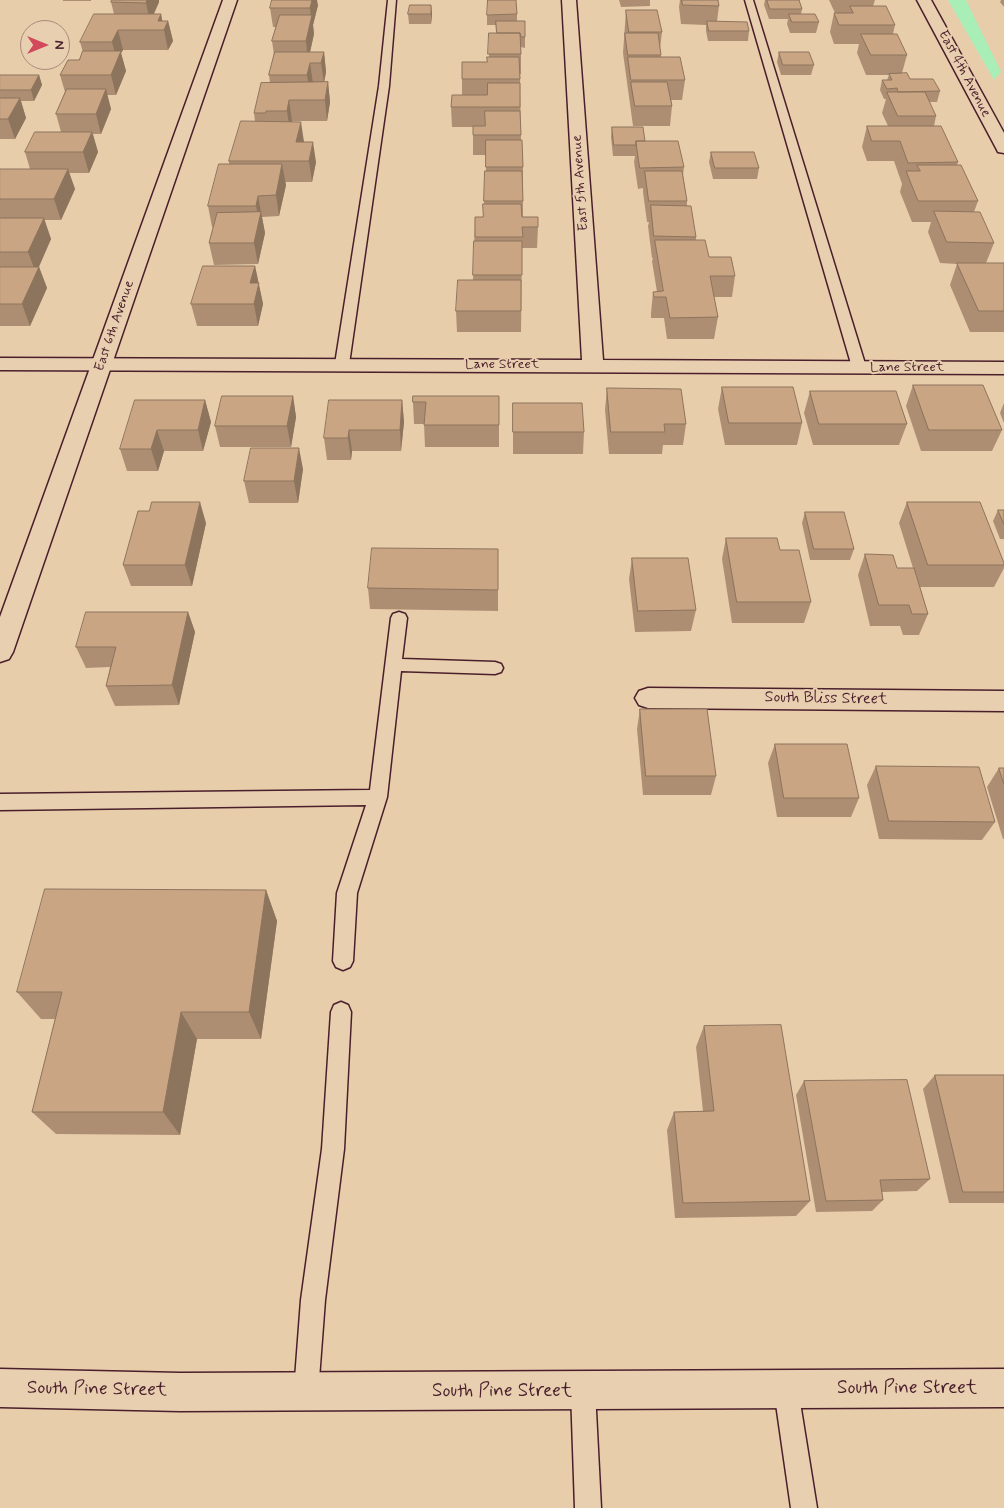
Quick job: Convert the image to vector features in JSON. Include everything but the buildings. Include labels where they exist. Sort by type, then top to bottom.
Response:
[{"type":"street","name":"East 6th Avenue","points":[[0,652],[230,0]]},
{"type":"street","name":"East 5th Avenue","points":[[569,0],[593,365]]},
{"type":"street","name":"East 4th Avenue","points":[[924,0],[1004,148]]},
{"type":"street","name":"Lane Street","points":[[0,364],[1004,368]]},
{"type":"street","name":"South Bliss Street","points":[[648,698],[1004,701]]},
{"type":"street","name":"South Pine Street","points":[[0,1388],[180,1392],[583,1392],[1004,1388]]},
{"type":"lane","points":[[342,364],[384,86],[392,0]]},
{"type":"lane","points":[[749,0],[859,367]]},
{"type":"lane","points":[[343,961],[347,893],[378,796],[399,618]]},
{"type":"lane","points":[[394,665],[495,668]]},
{"type":"lane","points":[[0,802],[378,796]]},
{"type":"lane","points":[[306,1392],[313,1300],[333,1149],[341,1012]]},
{"type":"lane","points":[[786,1390],[804,1508]]},
{"type":"lane","points":[[583,1392],[588,1508]]},
{"type":"green space","points":[[948,0],[966,0],[1001,72],[994,80]]}]
